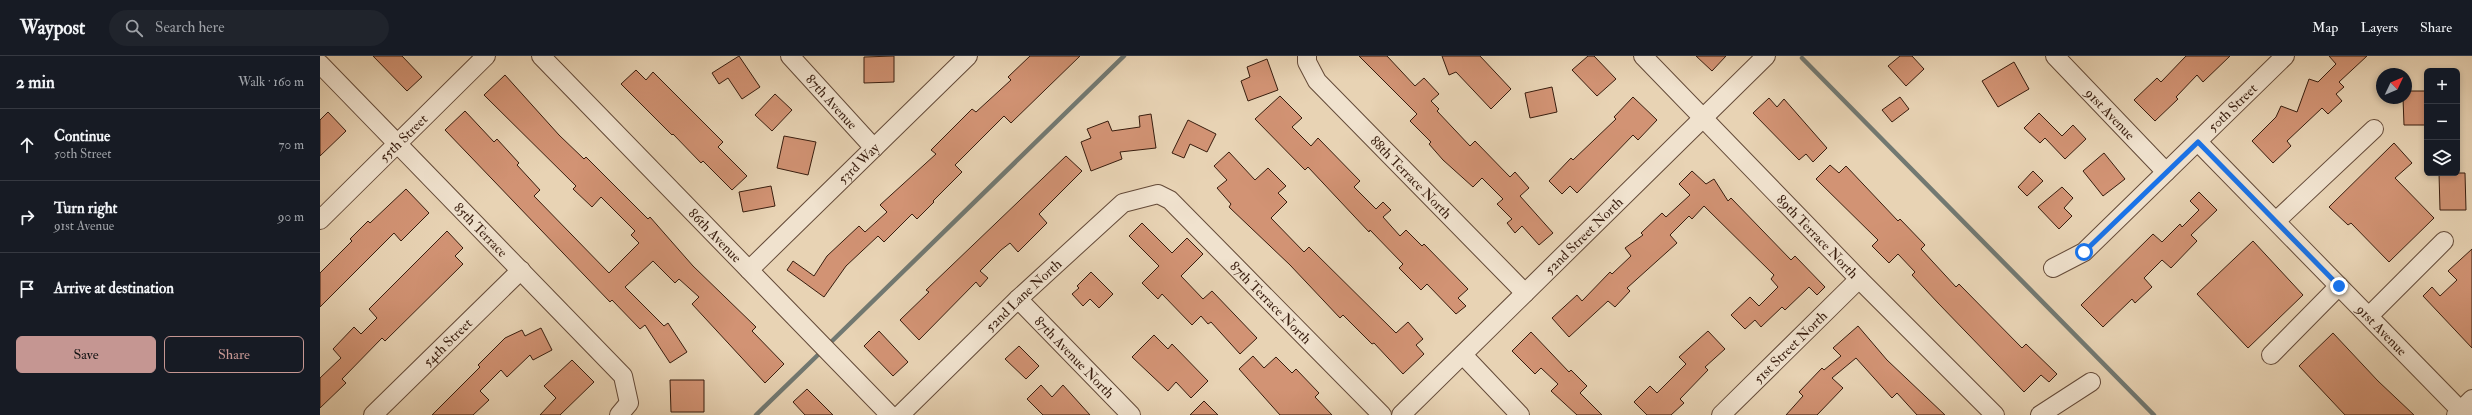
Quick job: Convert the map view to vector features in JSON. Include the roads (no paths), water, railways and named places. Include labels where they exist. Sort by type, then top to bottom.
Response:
[{"type":"street","name":"55th Street","points":[[320,220],[486,56]]},
{"type":"street","name":"86th Avenue","points":[[541,56],[890,415]]},
{"type":"street","name":"87th Avenue","points":[[790,56],[874,148]]},
{"type":"street","name":"53rd Way","points":[[749,270],[968,56]]},
{"type":"street","name":"88th Terrace North","points":[[1307,56],[1307,62],[1317,82],[1525,293]]},
{"type":"street","name":"89th Terrace North","points":[[1643,56],[1858,279],[1995,415]]},
{"type":"street","name":"52nd Street North","points":[[1401,415],[1766,56]]},
{"type":"street","name":"91st Avenue","points":[[2055,56],[2166,172]]},
{"type":"street","name":"50th Street","points":[[2054,268],[2084,252],[2198,142],[2284,56]]},
{"type":"street","name":"85th Terrace","points":[[320,64],[623,376],[624,409]]},
{"type":"street","points":[[2276,221],[2374,129]]},
{"type":"street","name":"91st Avenue","points":[[2198,142],[2368,316],[2463,410]]},
{"type":"street","name":"52nd Lane North","points":[[900,415],[1018,299],[1123,202],[1158,194]]},
{"type":"street","name":"87th Terrace North","points":[[1158,194],[1170,200],[1382,415]]},
{"type":"street","points":[[2368,316],[2444,241]]},
{"type":"street","name":"54th Street","points":[[373,415],[521,270]]},
{"type":"street","name":"51st Street North","points":[[1721,415],[1858,279]]},
{"type":"street","points":[[2271,355],[2339,286]]},
{"type":"street","name":"87th Avenue North","points":[[1018,299],[1132,415]]},
{"type":"street","points":[[1463,355],[1520,415]]},
{"type":"street","points":[[2040,415],[2091,382]]},
{"type":"waterway","points":[[828,345],[1124,56]]},
{"type":"waterway","points":[[1802,58],[2154,415]]},
{"type":"waterway","points":[[756,415],[822,351]]}]
